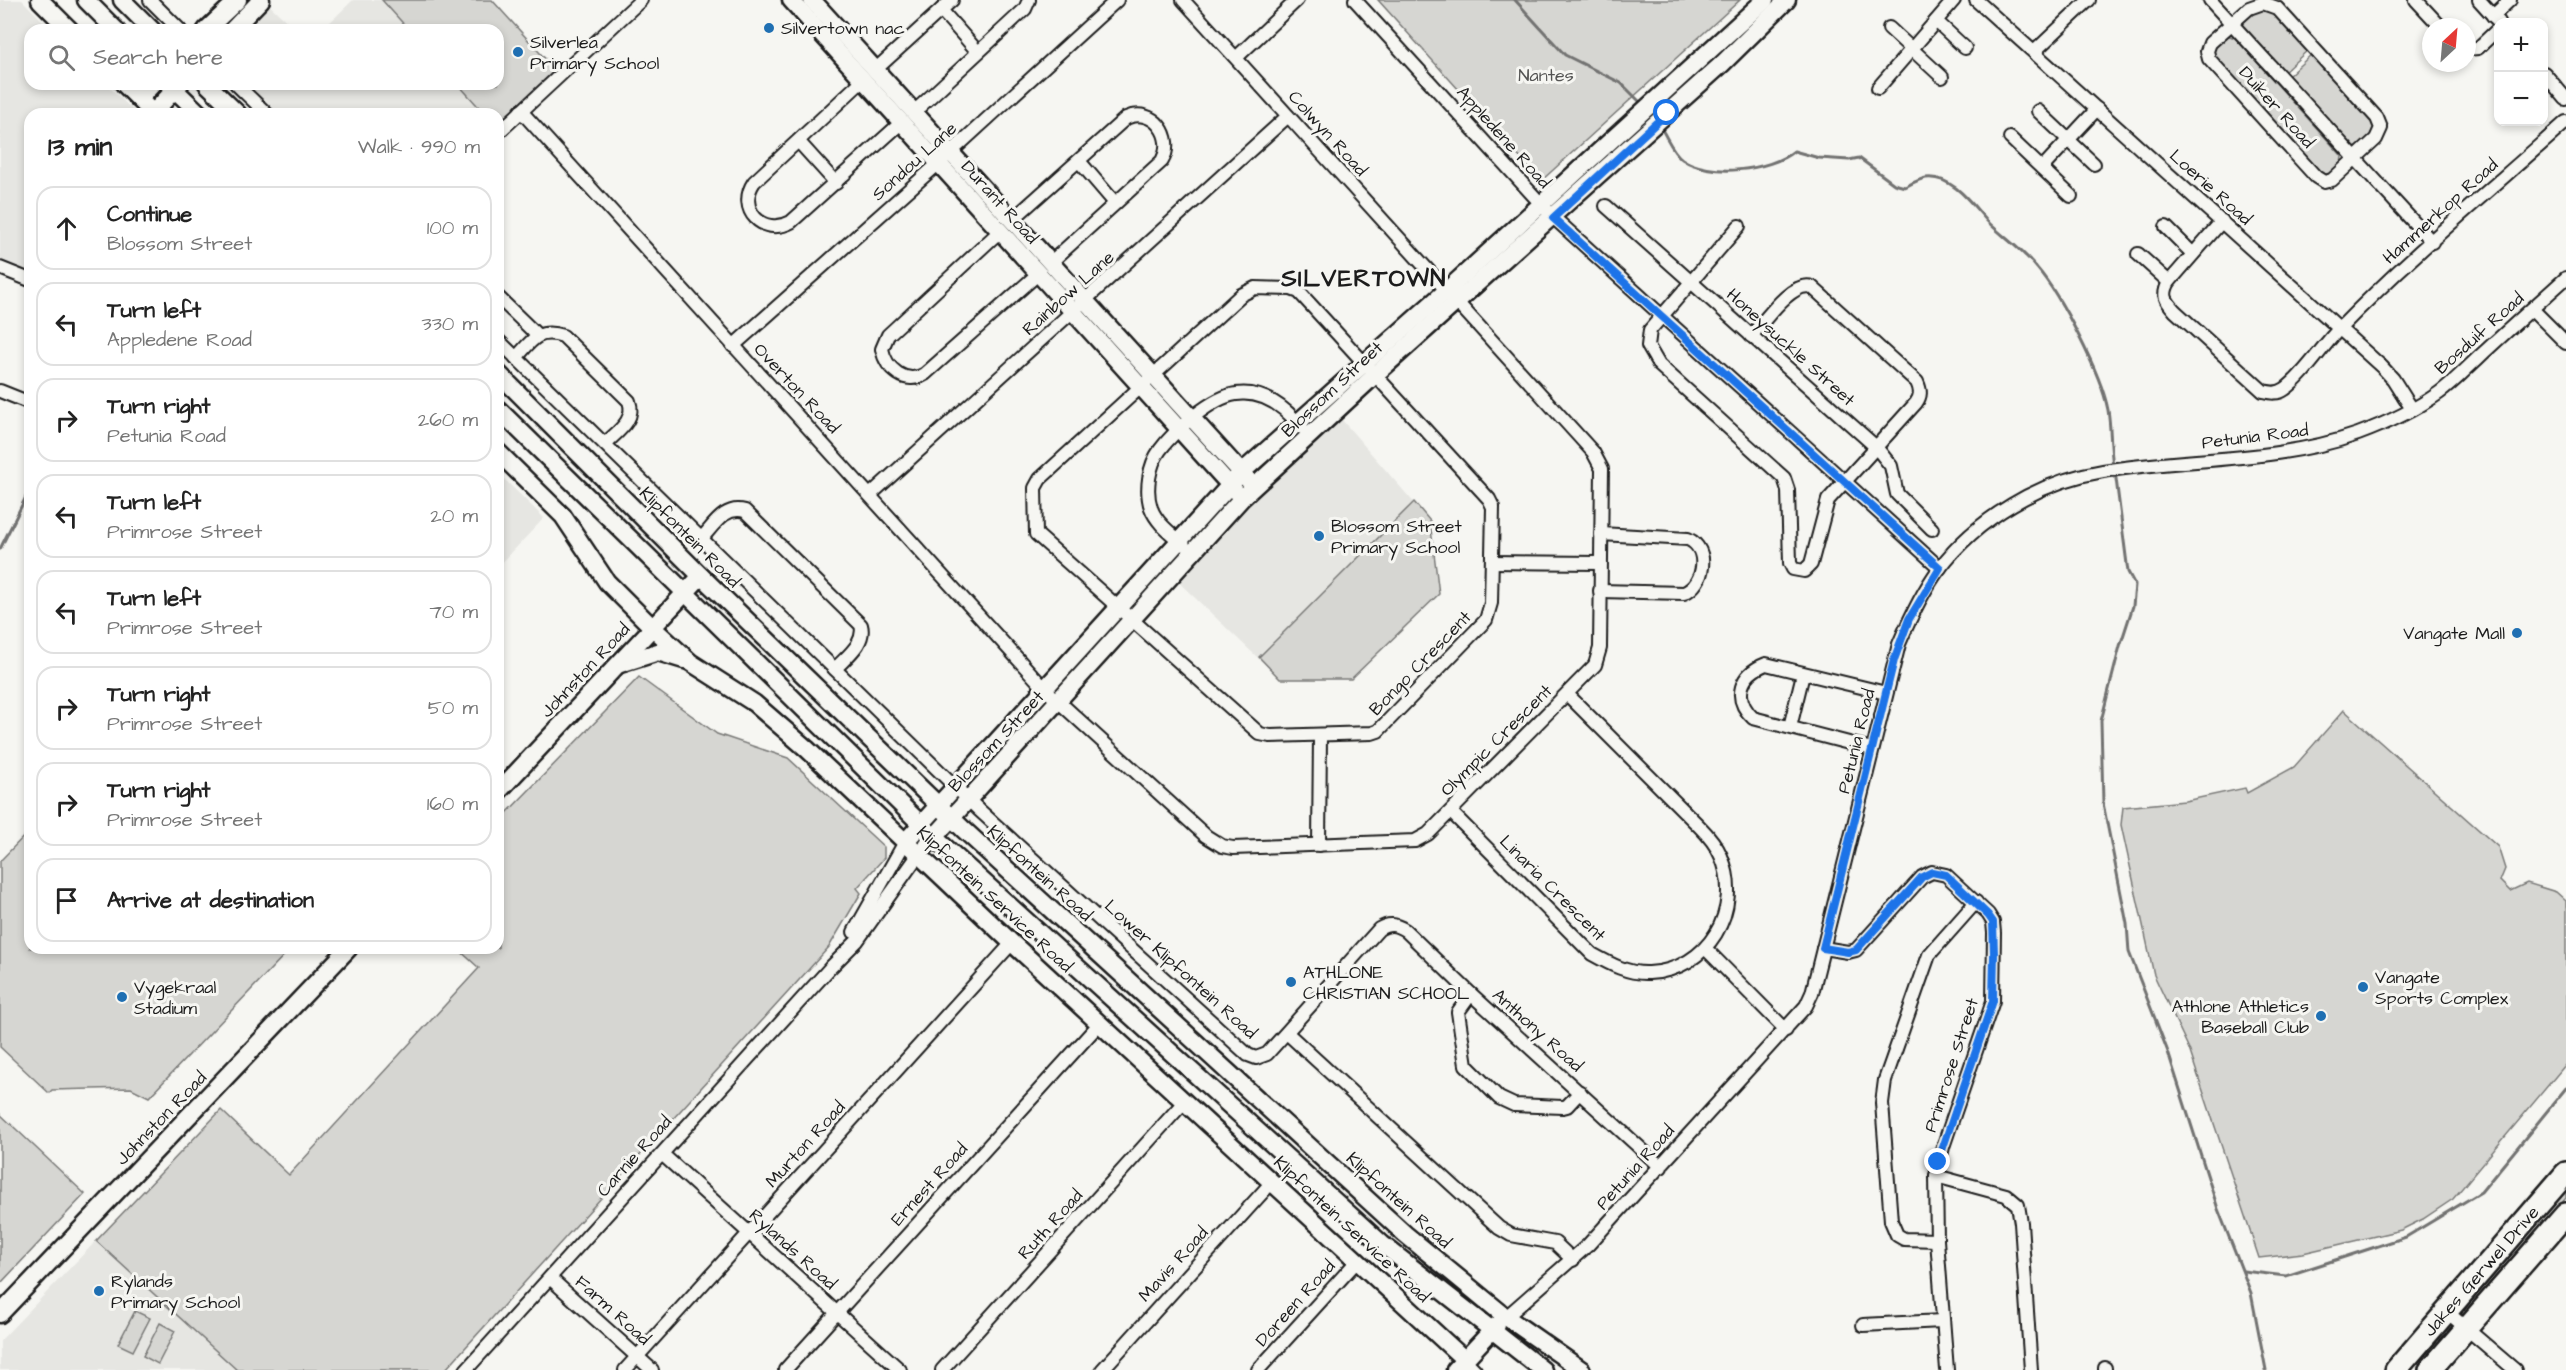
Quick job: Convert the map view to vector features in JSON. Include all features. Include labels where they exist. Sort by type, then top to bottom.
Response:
[{"type":"highway","name":"Jakes Gerwel Drive","points":[[2396,1370],[2566,1173]]},
{"type":"highway","name":"Jakes Gerwel Drive","points":[[2430,1370],[2566,1214]]},
{"type":"street","points":[[40,0],[64,24]]},
{"type":"street","points":[[86,0],[110,24]]},
{"type":"street","points":[[122,0],[146,24]]},
{"type":"street","points":[[150,0],[174,24]]},
{"type":"street","points":[[212,24],[238,0]]},
{"type":"street","points":[[238,24],[261,0]]},
{"type":"street","points":[[504,127],[641,0]]},
{"type":"street","points":[[952,0],[754,182],[747,198],[750,211],[768,226],[782,227],[836,183],[908,117],[1025,9],[1029,0]]},
{"type":"street","name":"Sondou Lane","points":[[733,346],[945,158],[1117,0]]},
{"type":"street","name":"Colwyn Road","points":[[1184,0],[1452,297]]},
{"type":"street","points":[[1237,57],[1297,0]]},
{"type":"street","name":"Appledene Road","points":[[1355,0],[1553,218],[1940,568]]},
{"type":"street","name":"Blossom Street","points":[[1452,297],[1541,205],[1765,0]]},
{"type":"street","name":"Blossom Street","points":[[963,793],[1058,702],[1125,615],[1186,546],[1235,479],[1297,421],[1370,369],[1452,297],[1553,218],[1722,64],[1787,0]]},
{"type":"street","points":[[1878,88],[1954,0]]},
{"type":"street","name":"Loerie Road","points":[[1976,0],[2339,328],[2393,379],[2412,409]]},
{"type":"street","points":[[2034,52],[2089,0]]},
{"type":"street","name":"Duiker Road","points":[[2210,0],[2432,242]]},
{"type":"street","points":[[2416,0],[2433,18]]},
{"type":"street","points":[[2478,0],[2495,18]]},
{"type":"street","points":[[2497,18],[2510,0]]},
{"type":"street","name":"Durant Road","points":[[801,2],[1248,492]]},
{"type":"street","name":"Duiker Road","points":[[2263,3],[2277,8],[2377,118],[2381,128],[2376,139],[2332,180],[2324,182],[2316,177],[2209,59],[2207,51],[2210,44],[2232,23],[2249,9],[2263,3]]},
{"type":"street","points":[[941,10],[978,52]]},
{"type":"street","points":[[1936,21],[1965,48]]},
{"type":"street","points":[[1890,28],[1942,77]]},
{"type":"street","points":[[2476,48],[2494,33]]},
{"type":"street","points":[[1709,50],[1722,64]]},
{"type":"street","points":[[2548,78],[2566,99]]},
{"type":"street","points":[[130,90],[149,108]]},
{"type":"street","points":[[139,99],[147,90]]},
{"type":"street","points":[[158,108],[172,90]]},
{"type":"street","points":[[179,90],[195,108]]},
{"type":"street","points":[[213,90],[232,108]]},
{"type":"street","points":[[242,90],[261,108]]},
{"type":"street","points":[[2042,168],[2097,109]]},
{"type":"street","name":"Overton Road","points":[[521,111],[1058,702]]},
{"type":"street","points":[[2038,111],[2094,164]]},
{"type":"street","points":[[1135,114],[1152,119],[1165,132],[1166,154],[1162,161],[925,374],[918,379],[901,376],[888,363],[882,349],[888,335],[1006,226],[1126,118],[1135,114]]},
{"type":"street","name":"Rainbow Lane","points":[[870,495],[1288,116]]},
{"type":"street","name":"Hammerkop Road","points":[[2169,282],[2164,291],[2168,303],[2264,391],[2272,393],[2284,390],[2339,328],[2566,122]]},
{"type":"street","points":[[2010,138],[2071,196]]},
{"type":"street","points":[[799,142],[836,183]]},
{"type":"street","points":[[1079,161],[1115,203]]},
{"type":"street","name":"Honeysuckle Street","points":[[1606,206],[1875,447],[1891,466],[1897,494],[1932,529]]},
{"type":"street","points":[[2138,254],[2169,282],[2222,221]]},
{"type":"street","points":[[1739,226],[1662,315],[1647,337],[1647,346],[1655,360],[1780,474],[1787,483],[1790,563],[1792,569],[1804,572],[1811,564],[1825,505],[1916,403],[1920,397],[1920,389],[1917,382],[1807,285],[1794,288],[1751,336]]},
{"type":"street","points":[[2166,227],[2193,254]]},
{"type":"street","points":[[0,268],[24,278]]},
{"type":"street","name":"Bosduif Road","points":[[2412,409],[2440,393],[2566,278]]},
{"type":"street","name":"Bongo Crescent","points":[[1256,288],[1299,292],[1489,499],[1493,518],[1490,614],[1483,625],[1378,730],[1363,735],[1270,736],[1260,734],[1036,534],[1035,488],[1040,479],[1147,382],[1241,295],[1256,288]]},
{"type":"street","name":"Olympic Crescent","points":[[1058,702],[1214,842],[1233,848],[1415,841],[1428,834],[1451,812],[1587,675],[1599,657],[1602,469],[1599,461],[1452,297]]},
{"type":"street","points":[[504,303],[537,335]]},
{"type":"street","points":[[2532,309],[2566,343]]},
{"type":"street","points":[[516,358],[537,335],[553,333],[563,336],[628,401],[632,410],[629,420],[605,444]]},
{"type":"street","name":"Lower Klipfontein Road","points":[[504,346],[963,793],[1248,1055],[1262,1058],[1287,1033],[1499,1228],[1511,1235],[1555,1243],[1573,1260]]},
{"type":"street","name":"Blossom Street","points":[[1186,546],[1309,436],[1370,369]]},
{"type":"street","name":"Klipfontein Road","points":[[504,380],[701,576],[946,812],[1405,1234],[1506,1317],[1582,1370]]},
{"type":"street","points":[[0,391],[24,401]]},
{"type":"street","points":[[1186,546],[1157,519],[1150,506],[1148,492],[1150,472],[1160,450],[1186,424],[1222,397],[1236,393],[1252,394],[1278,404],[1297,421],[1309,436]]},
{"type":"street","name":"Petunia Road","points":[[1506,1317],[1573,1260],[1661,1167],[1806,1006],[1812,993],[1896,652],[1909,619],[1940,568],[1985,525],[2019,502],[2058,484],[2102,471],[2261,456],[2321,446],[2360,433],[2412,409]]},
{"type":"street","points":[[504,415],[934,837],[1382,1244],[1543,1370]]},
{"type":"street","name":"Klipfontein Service Road","points":[[504,458],[562,516],[607,582],[652,627],[690,662],[768,715],[1184,1102],[1358,1260],[1465,1367]]},
{"type":"street","points":[[701,539],[726,513],[736,508],[745,511],[861,625],[863,633],[861,641],[835,669]]},
{"type":"street","points":[[1600,591],[1684,593],[1691,590],[1701,576],[1701,550],[1688,539],[1601,534]]},
{"type":"street","points":[[1492,562],[1600,563]]},
{"type":"street","name":"Johnston Road","points":[[504,786],[701,576]]},
{"type":"street","name":"Blossom Street","points":[[934,837],[946,812],[1046,690],[1125,615]]},
{"type":"street","points":[[615,666],[658,652],[690,662]]},
{"type":"street","points":[[1872,749],[1753,718],[1744,710],[1740,697],[1744,680],[1753,669],[1766,664],[1886,693]]},
{"type":"street","points":[[1790,727],[1803,674]]},
{"type":"street","name":"Linaria Crescent","points":[[1451,812],[1592,954],[1613,966],[1647,973],[1665,971],[1696,957],[1706,949],[1723,921],[1728,897],[1725,867],[1717,847],[1699,826],[1567,694]]},
{"type":"street","points":[[1319,845],[1320,736]]},
{"type":"street","name":"Blossom Street","points":[[922,824],[946,812]]},
{"type":"street","name":"Carnie Road","points":[[830,968],[862,919],[905,842],[922,824]]},
{"type":"street","name":"Carnie Road","points":[[466,1370],[857,940],[919,854],[934,837]]},
{"type":"street","name":"Primrose Street","points":[[1823,948],[1848,952],[1856,950],[1922,877],[1932,872],[1946,875],[1976,902],[1993,922],[1993,1001],[1943,1147],[1936,1176],[1937,1240],[1947,1370]]},
{"type":"street","points":[[1937,1240],[1904,1239],[1894,1230],[1891,1221],[1882,1093],[1929,954],[1976,902]]},
{"type":"street","name":"Anthony Road","points":[[1287,1033],[1379,929],[1387,924],[1395,925],[1405,930],[1471,994],[1661,1167]]},
{"type":"street","name":"Murton Road","points":[[625,1370],[1012,943]]},
{"type":"street","points":[[1706,949],[1786,1030]]},
{"type":"street","name":"Johnston Road","points":[[0,1314],[343,954]]},
{"type":"street","name":"Anthony Road","points":[[1471,994],[1458,1012],[1464,1058],[1472,1071],[1499,1098],[1514,1105],[1563,1107],[1567,1106],[1580,1092]]},
{"type":"street","name":"Ernest Road","points":[[785,1370],[1100,1023]]},
{"type":"street","name":"Ruth Road","points":[[942,1370],[1184,1102]]},
{"type":"street","name":"Rylands Road","points":[[662,1154],[900,1370]]},
{"type":"street","points":[[1936,1176],[2006,1195],[2018,1204],[2031,1370]]},
{"type":"street","name":"Mavis Road","points":[[1102,1370],[1272,1182]]},
{"type":"street","name":"Doreen Road","points":[[1258,1370],[1358,1260]]},
{"type":"street","name":"Farm Road","points":[[550,1278],[652,1370]]},
{"type":"street","points":[[2446,1311],[2515,1370]]},
{"type":"street","points":[[1465,1367],[1491,1331],[1506,1317]]},
{"type":"street","points":[[1863,1325],[1942,1321]]},
{"type":"shaded area","points":[[0,0],[22,0],[46,24],[24,24],[24,90],[112,90],[131,108],[24,108],[24,270],[0,260]]},
{"type":"shaded area","points":[[264,0],[290,24],[238,24]]},
{"type":"shaded area","name":"Silverlea Primary School","points":[[353,0],[492,0],[559,74],[504,110],[504,108],[261,108],[242,90],[504,90],[504,24],[328,24]]},
{"type":"shaded area","name":"Blossom Street Primary School","points":[[1335,412],[1430,521],[1439,594],[1351,679],[1280,679],[1171,575]]},
{"type":"shaded area","points":[[504,479],[544,518],[504,561]]},
{"type":"shaded area","name":"Rylands Primary School","points":[[96,1241],[237,1370],[0,1370],[0,1341]]},
{"type":"green space","points":[[382,0],[492,0],[559,74],[504,123],[504,108],[480,108],[463,90],[504,90],[504,24],[404,24]]},
{"type":"green space","name":"Nantes","points":[[1378,0],[1740,0],[1541,181]]},
{"type":"green space","points":[[2269,7],[2309,49],[2283,73],[2244,30],[2242,23],[2256,8]]},
{"type":"green space","points":[[2227,35],[2235,38],[2342,156],[2341,165],[2329,176],[2322,177],[2213,58],[2213,46]]},
{"type":"green space","points":[[2313,53],[2375,124],[2374,134],[2362,146],[2353,148],[2287,77]]},
{"type":"green space","points":[[1414,502],[1430,521],[1439,594],[1351,679],[1280,679],[1259,657]]},
{"type":"green space","points":[[639,677],[717,734],[788,758],[884,847],[884,858],[857,888],[861,893],[829,947],[445,1370],[237,1370],[96,1241],[221,1110],[289,1175],[479,968],[464,954],[504,954],[504,816]]},
{"type":"green space","name":"Vangate Sports Complex","points":[[2344,710],[2498,847],[2505,869],[2500,881],[2510,891],[2527,883],[2556,892],[2566,901],[2566,1064],[2453,1199],[2423,1219],[2401,1230],[2303,1253],[2259,1258],[2189,1049],[2154,975],[2121,825],[2123,807],[2185,801],[2245,788],[2247,793],[2294,767]]},
{"type":"green space","name":"Vygekraal Stadium","points":[[24,836],[24,954],[285,954],[149,1097],[131,1088],[52,1090],[49,1093],[0,1047],[0,861]]},
{"type":"green space","points":[[0,1114],[85,1194],[0,1284]]},
{"type":"green space","points":[[2566,1187],[2566,1198],[2465,1312],[2468,1300]]},
{"type":"green space","points":[[135,1311],[150,1318],[133,1351],[118,1344]]},
{"type":"green space","points":[[160,1323],[175,1331],[158,1364],[143,1356]]},
{"type":"waterway","points":[[1515,0],[1565,55],[1621,83],[1642,104]]},
{"type":"waterway","points":[[1661,128],[1673,149],[1682,159],[1708,169],[1739,170],[1755,167],[1783,158],[1794,151],[1819,158],[1849,160],[1859,158],[1894,184],[1905,187],[1926,178],[1935,178],[1953,186],[2031,261],[2047,281],[2068,316],[2089,357],[2104,395],[2109,417],[2113,465]]},
{"type":"waterway","points":[[2115,471],[2128,572],[2135,585],[2133,606],[2120,646],[2101,721],[2103,803],[2127,924],[2129,952],[2168,1052],[2218,1209],[2251,1293],[2266,1370]]},
{"type":"waterway","points":[[0,549],[24,501]]},
{"type":"waterway","points":[[2243,1271],[2286,1276],[2406,1237],[2481,1192],[2566,1088]]},
{"type":"place","name":"Silvertown nac","points":[[769,28]]},
{"type":"place","name":"Silverlea Primary School","points":[[518,52]]},
{"type":"place","name":"Blossom Street Primary School","points":[[1319,536]]},
{"type":"place","name":"Vangate Mall","points":[[2517,633]]},
{"type":"place","name":"ATHLONE CHRISTIAN SCHOOL","points":[[1291,982]]},
{"type":"place","name":"Vangate Sports Complex","points":[[2363,987]]},
{"type":"place","name":"Vygekraal Stadium","points":[[122,997]]},
{"type":"place","name":"Athlone Athletics Baseball Club","points":[[2321,1016]]},
{"type":"place","name":"Rylands Primary School","points":[[99,1291]]},
{"type":"district","name":"SILVERTOWN","points":[[1364,278]]},
{"type":"route","points":[[1667,113],[1553,218],[1940,568],[1909,619],[1894,660],[1823,948],[1848,952],[1856,950],[1873,934],[1922,877],[1932,872],[1946,875],[1976,902],[1993,922],[1993,1001],[1938,1162]]}]
